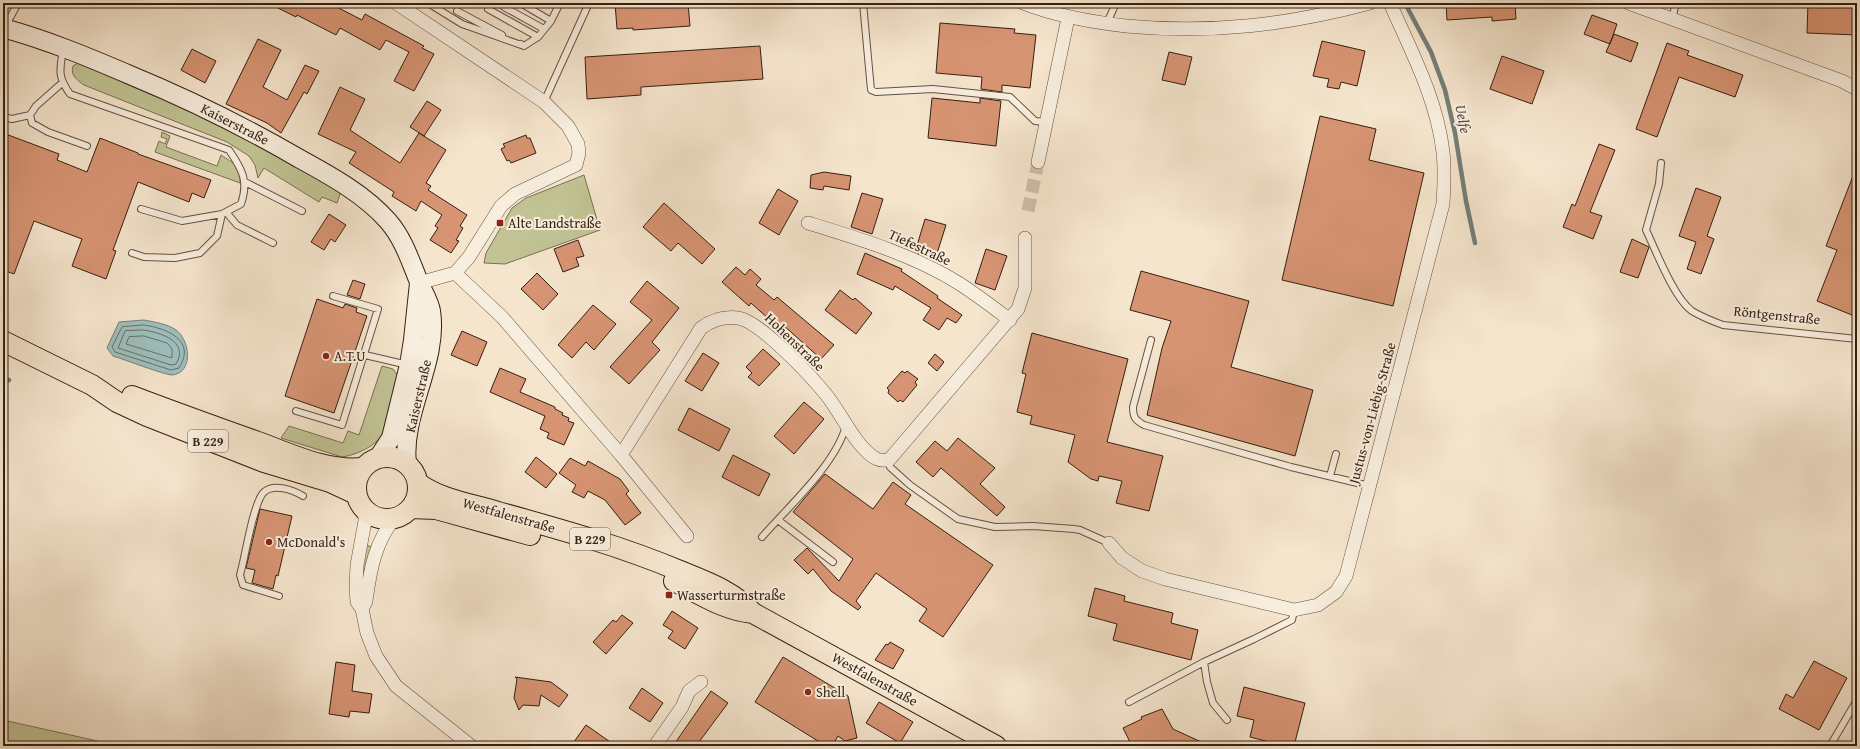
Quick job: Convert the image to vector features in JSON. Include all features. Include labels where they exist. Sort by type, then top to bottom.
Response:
[{"type":"main road","name":"Kaiserstraße","points":[[4,29],[64,47],[166,90],[228,120],[271,142],[349,188],[369,203],[388,221],[407,251],[419,283],[427,297],[431,311],[431,335],[417,367],[391,438],[370,463]]},
{"type":"main road","name":"B 229","points":[[3,341],[92,385],[117,402],[188,433],[264,462],[330,482],[361,502]]},
{"type":"main road","name":"Kaiserstraße","points":[[407,464],[406,452],[417,367]]},
{"type":"main road","name":"B 229","points":[[92,385],[123,392],[302,458],[334,467],[352,469],[370,463]]},
{"type":"main road","points":[[393,457],[407,464],[416,476],[418,483],[417,496],[403,513],[376,517],[361,502],[357,478],[370,463],[393,457]]},
{"type":"main road","name":"Westfalenstraße","points":[[418,483],[438,495],[557,528],[647,557],[730,593],[743,602],[753,613],[996,746]]},
{"type":"main road","name":"Westfalenstraße","points":[[403,513],[436,509],[626,562],[672,580],[723,607],[738,612],[753,613]]},
{"type":"street","points":[[396,3],[544,102],[568,126],[578,144],[579,153],[576,165],[515,194],[502,206],[470,257],[455,273],[419,283]]},
{"type":"street","points":[[1023,3],[1068,18],[1106,24],[1210,30],[1243,28],[1306,19],[1370,3]]},
{"type":"street","name":"Justus-von-Liebig-Straße","points":[[1109,543],[1122,558],[1142,571],[1173,581],[1294,610],[1318,605],[1336,592],[1346,576],[1444,204],[1444,154],[1439,126],[1427,87],[1390,3]]},
{"type":"street","points":[[1628,3],[1835,78],[1857,89]]},
{"type":"street","points":[[1038,162],[1068,18]]},
{"type":"street","name":"Tiefestraße","points":[[808,223],[871,242],[917,262],[960,284],[1010,320]]},
{"type":"street","points":[[889,460],[1010,320],[1023,298],[1025,288],[1025,238]]},
{"type":"street","points":[[455,273],[502,317],[621,455],[687,536]]},
{"type":"street","name":"Hohenstraße","points":[[621,455],[701,328],[711,321],[723,317],[739,318],[753,323],[812,378],[872,456],[879,460],[889,460]]},
{"type":"street","points":[[361,502],[365,521],[357,566],[357,602],[362,609],[367,633],[376,656],[396,686],[471,746]]},
{"type":"street","points":[[362,609],[366,601],[378,544],[386,528],[403,513]]},
{"type":"street","points":[[655,746],[682,707],[689,692],[701,682]]},
{"type":"lane","points":[[4,29],[18,3]]},
{"type":"lane","points":[[428,3],[462,24],[524,46]]},
{"type":"lane","points":[[524,46],[538,37],[551,21],[560,3]]},
{"type":"lane","points":[[544,102],[589,3]]},
{"type":"lane","points":[[863,3],[871,90],[876,92],[933,89],[1010,98],[1035,120],[1046,122]]},
{"type":"lane","points":[[1106,24],[1116,3]]},
{"type":"lane","points":[[1672,19],[1676,3]]},
{"type":"lane","points":[[524,5],[551,21]]},
{"type":"lane","points":[[504,7],[544,29]]},
{"type":"lane","points":[[488,8],[538,37]]},
{"type":"lane","points":[[457,11],[524,46]]},
{"type":"lane","points":[[64,47],[60,75],[62,83],[70,94],[228,150],[241,168],[245,182],[241,204],[224,213],[182,221],[142,209]]},
{"type":"lane","points":[[3,117],[12,119],[30,115],[36,106],[62,83]]},
{"type":"lane","points":[[30,115],[32,123],[48,132],[87,146]]},
{"type":"lane","name":"Röntgenstraße","points":[[1661,163],[1659,184],[1646,230],[1680,298],[1691,310],[1707,319],[1730,327],[1857,339]]},
{"type":"lane","points":[[245,182],[302,211]]},
{"type":"lane","points":[[224,213],[237,225],[273,242]]},
{"type":"lane","points":[[132,253],[144,257],[175,258],[200,253],[217,236],[224,213]]},
{"type":"lane","points":[[296,411],[342,425],[378,309],[333,296]]},
{"type":"lane","points":[[1151,340],[1133,407],[1133,415],[1136,420],[1144,425],[1174,434],[1370,486]]},
{"type":"lane","points":[[364,354],[417,367]]},
{"type":"lane","points":[[762,537],[830,461],[843,438],[846,424]]},
{"type":"lane","points":[[1330,476],[1336,454]]},
{"type":"lane","points":[[889,460],[890,467],[910,485],[958,519],[995,527],[1034,526],[1074,529],[1080,530],[1109,543]]},
{"type":"lane","points":[[279,596],[243,585],[240,576],[242,567],[256,509],[265,491],[273,488],[297,492],[303,496]]},
{"type":"lane","points":[[778,520],[833,562]]},
{"type":"lane","points":[[1129,702],[1204,662],[1292,620],[1294,610]]},
{"type":"lane","points":[[1204,662],[1207,682],[1213,702],[1227,720]]},
{"type":"lane","points":[[1830,746],[1857,700]]},
{"type":"green space","points":[[78,63],[232,129],[341,191],[337,203],[322,197],[319,202],[264,168],[258,178],[255,165],[249,156],[227,142],[84,85],[73,75],[72,72],[73,66]]},
{"type":"green space","points":[[162,132],[170,136],[166,147],[217,166],[221,155],[236,166],[239,172],[240,183],[155,152],[159,141],[165,144],[167,139],[161,137]]},
{"type":"green space","points":[[584,175],[600,230],[505,264],[484,263],[486,253],[512,208],[526,198]]},
{"type":"green space","points":[[382,366],[393,369],[398,376],[390,413],[383,433],[371,446],[360,452],[342,457],[281,438],[289,426],[343,443],[348,431],[359,435]]},
{"type":"green space","points":[[366,545],[372,547],[366,569],[363,569],[363,558]]},
{"type":"green space","points":[[3,720],[120,746],[3,746]]},
{"type":"water","points":[[144,320],[169,326],[181,335],[187,348],[188,356],[184,369],[179,373],[172,375],[144,367],[113,356],[107,348],[119,322]]},
{"type":"building","points":[[268,3],[329,3],[362,20],[365,14],[424,46],[422,48],[434,54],[414,91],[394,81],[409,52],[386,40],[380,50],[340,28],[336,35],[297,15],[296,17]]},
{"type":"building","points":[[615,3],[688,3],[690,26],[633,30],[633,28],[617,29]]},
{"type":"building","points":[[1446,3],[1515,3],[1516,19],[1492,21],[1492,17],[1447,20]]},
{"type":"building","points":[[1808,3],[1857,3],[1857,35],[1807,33]]},
{"type":"building","points":[[1592,15],[1617,24],[1610,44],[1584,34]]},
{"type":"building","points":[[940,23],[1015,29],[1014,33],[1036,35],[1030,88],[1002,85],[1002,92],[981,89],[982,77],[936,73]]},
{"type":"building","points":[[1614,34],[1638,43],[1631,62],[1606,52]]},
{"type":"building","points":[[258,39],[281,50],[263,87],[287,100],[305,65],[319,71],[307,94],[304,92],[281,133],[267,123],[226,104]]},
{"type":"building","points":[[1322,41],[1365,51],[1357,86],[1341,82],[1339,89],[1327,87],[1329,79],[1313,76]]},
{"type":"building","points":[[1667,43],[1689,51],[1687,55],[1743,75],[1735,97],[1679,77],[1657,137],[1636,129]]},
{"type":"building","points":[[760,46],[763,79],[641,87],[641,95],[587,99],[585,57]]},
{"type":"building","points":[[192,49],[216,61],[205,83],[181,70]]},
{"type":"building","points":[[1169,52],[1192,57],[1185,85],[1162,80]]},
{"type":"building","points":[[1502,56],[1544,71],[1532,104],[1490,89]]},
{"type":"building","points":[[340,87],[365,99],[350,130],[400,163],[419,133],[446,150],[426,183],[431,186],[428,190],[467,215],[460,226],[463,228],[456,240],[459,241],[451,253],[430,240],[438,228],[435,226],[442,215],[421,201],[416,211],[392,196],[394,192],[349,163],[356,152],[318,134]]},
{"type":"building","points":[[932,98],[980,103],[980,98],[1001,101],[996,146],[928,138]]},
{"type":"building","points":[[427,101],[441,110],[424,136],[410,127]]},
{"type":"building","points":[[1320,116],[1376,129],[1369,160],[1424,173],[1393,306],[1282,280]]},
{"type":"building","points":[[3,133],[59,154],[57,160],[87,172],[100,138],[138,154],[211,180],[204,198],[192,193],[189,202],[138,182],[113,250],[116,251],[106,279],[72,266],[82,239],[34,221],[14,274],[3,270]]},
{"type":"building","points":[[526,135],[527,138],[530,138],[536,153],[511,163],[509,160],[507,161],[501,149],[505,147],[503,144]]},
{"type":"building","points":[[1599,144],[1615,150],[1590,212],[1602,216],[1593,239],[1563,227],[1572,204],[1575,206]]},
{"type":"building","points":[[1856,168],[1857,317],[1817,301],[1837,250],[1826,246]]},
{"type":"building","points":[[824,172],[851,176],[849,190],[824,186],[823,190],[810,188],[811,175]]},
{"type":"building","points":[[1696,188],[1721,197],[1707,236],[1714,239],[1701,274],[1687,269],[1696,242],[1679,236]]},
{"type":"building","points":[[778,189],[798,201],[779,235],[759,223]]},
{"type":"building","points":[[862,193],[883,199],[872,234],[851,227]]},
{"type":"building","points":[[664,203],[715,249],[702,264],[678,243],[671,251],[643,227]]},
{"type":"building","points":[[329,214],[346,225],[335,242],[331,239],[324,250],[311,242]]},
{"type":"building","points":[[925,219],[946,225],[935,260],[915,252]]},
{"type":"building","points":[[1632,239],[1649,247],[1638,278],[1620,272]]},
{"type":"building","points":[[578,240],[584,256],[576,258],[579,266],[563,272],[554,249]]},
{"type":"building","points":[[986,249],[1007,256],[995,290],[975,283]]},
{"type":"building","points":[[865,253],[902,269],[901,271],[938,296],[937,298],[962,315],[956,323],[947,318],[939,330],[923,320],[931,308],[895,286],[893,290],[857,274]]},
{"type":"building","points":[[736,267],[745,275],[750,269],[761,279],[756,285],[774,300],[777,297],[834,345],[821,359],[783,325],[780,329],[751,303],[749,306],[722,282]]},
{"type":"building","points":[[1141,271],[1249,301],[1231,367],[1313,390],[1295,456],[1147,415],[1162,348],[1171,321],[1130,310]]},
{"type":"building","points":[[537,273],[558,294],[543,310],[521,289]]},
{"type":"building","points":[[353,280],[365,284],[360,299],[347,295]]},
{"type":"building","points":[[647,281],[679,308],[652,342],[660,350],[629,384],[610,367],[652,320],[630,302]]},
{"type":"building","points":[[840,290],[853,300],[855,298],[872,313],[856,334],[825,310]]},
{"type":"building","name":"A.T.U","points":[[317,299],[343,308],[345,304],[357,308],[356,312],[367,316],[334,413],[285,396]]},
{"type":"building","points":[[593,305],[616,324],[594,350],[586,342],[572,358],[558,345]]},
{"type":"building","points":[[462,331],[487,342],[477,366],[451,355]]},
{"type":"building","points":[[1032,333],[1128,359],[1107,442],[1163,456],[1149,511],[1116,503],[1122,481],[1099,476],[1098,481],[1091,479],[1068,462],[1075,435],[1030,424],[1032,416],[1017,412],[1026,374],[1022,373]]},
{"type":"building","points":[[763,349],[780,364],[759,386],[748,377],[752,373],[746,367]]},
{"type":"building","points":[[703,353],[719,363],[702,391],[685,381]]},
{"type":"building","points":[[935,354],[944,362],[937,371],[928,363]]},
{"type":"building","points":[[500,368],[526,379],[520,392],[555,407],[555,409],[563,413],[562,415],[569,418],[568,421],[574,423],[564,445],[547,438],[549,433],[540,429],[545,416],[490,392]]},
{"type":"building","points":[[902,371],[905,373],[907,371],[918,379],[915,382],[917,385],[903,402],[900,400],[898,402],[888,393],[889,390],[887,388]]},
{"type":"building","points":[[804,402],[824,419],[794,454],[774,436]]},
{"type":"building","points":[[689,408],[730,429],[719,451],[678,430]]},
{"type":"building","points":[[958,438],[995,468],[980,484],[1005,507],[997,516],[941,468],[933,477],[916,462],[935,441],[947,451]]},
{"type":"building","points":[[733,455],[770,474],[759,496],[722,477]]},
{"type":"building","points":[[536,457],[557,474],[546,488],[525,472]]},
{"type":"building","points":[[570,458],[585,466],[588,461],[620,479],[629,491],[626,494],[641,513],[625,525],[605,500],[588,491],[584,498],[572,492],[576,485],[559,473]]},
{"type":"building","points":[[825,474],[873,509],[893,482],[911,495],[905,504],[993,565],[943,637],[919,621],[927,609],[876,573],[856,601],[861,607],[858,610],[831,591],[813,569],[808,574],[794,560],[807,548],[839,581],[853,559],[793,512]]},
{"type":"building","name":"McDonald's","points":[[260,509],[292,516],[278,576],[276,575],[273,589],[252,583],[255,570],[246,568]]},
{"type":"building","points":[[1095,588],[1125,596],[1124,601],[1173,613],[1171,623],[1198,630],[1191,660],[1113,640],[1117,624],[1088,616]]},
{"type":"building","points":[[672,611],[698,628],[685,649],[668,638],[673,631],[663,625]]},
{"type":"building","points":[[622,615],[633,623],[606,654],[593,642],[613,620],[616,622]]},
{"type":"building","points":[[890,642],[904,650],[893,669],[875,660],[886,644],[888,645]]},
{"type":"building","name":"Shell","points":[[783,657],[848,696],[857,738],[845,741],[838,736],[832,746],[826,746],[755,702]]},
{"type":"building","points":[[1814,661],[1847,678],[1819,730],[1779,709],[1786,694],[1793,698]]},
{"type":"building","points":[[336,662],[355,665],[352,691],[372,694],[369,713],[350,711],[349,717],[329,714]]},
{"type":"building","points":[[515,677],[551,682],[568,695],[559,707],[541,695],[539,706],[523,705],[519,710],[514,698],[517,679]]},
{"type":"building","points":[[1244,687],[1305,703],[1294,746],[1285,746],[1250,737],[1254,720],[1237,716]]},
{"type":"building","points":[[642,688],[663,703],[650,722],[629,708]]},
{"type":"building","points":[[711,691],[728,703],[696,746],[673,746]]},
{"type":"building","name":"Shell","points":[[879,702],[913,722],[900,743],[866,723]]},
{"type":"building","points":[[1162,709],[1173,729],[1210,746],[1132,746],[1123,728],[1142,719],[1141,717]]},
{"type":"building","points":[[586,725],[616,746],[571,746]]},
{"type":"waterway","name":"Uelfe","points":[[1407,7],[1431,52],[1445,90],[1455,133],[1466,201],[1475,243]]},
{"type":"waterway","points":[[3,383],[9,380]]},
{"type":"tunnel","points":[[1028,211],[1038,162]]},
{"type":"place","name":"Alte Landstraße","points":[[500,223]]},
{"type":"place","name":"A.T.U","points":[[326,356]]},
{"type":"place","name":"McDonald's","points":[[269,542]]},
{"type":"place","name":"Wasserturmstraße","points":[[669,595]]},
{"type":"place","name":"Shell","points":[[808,692]]}]
